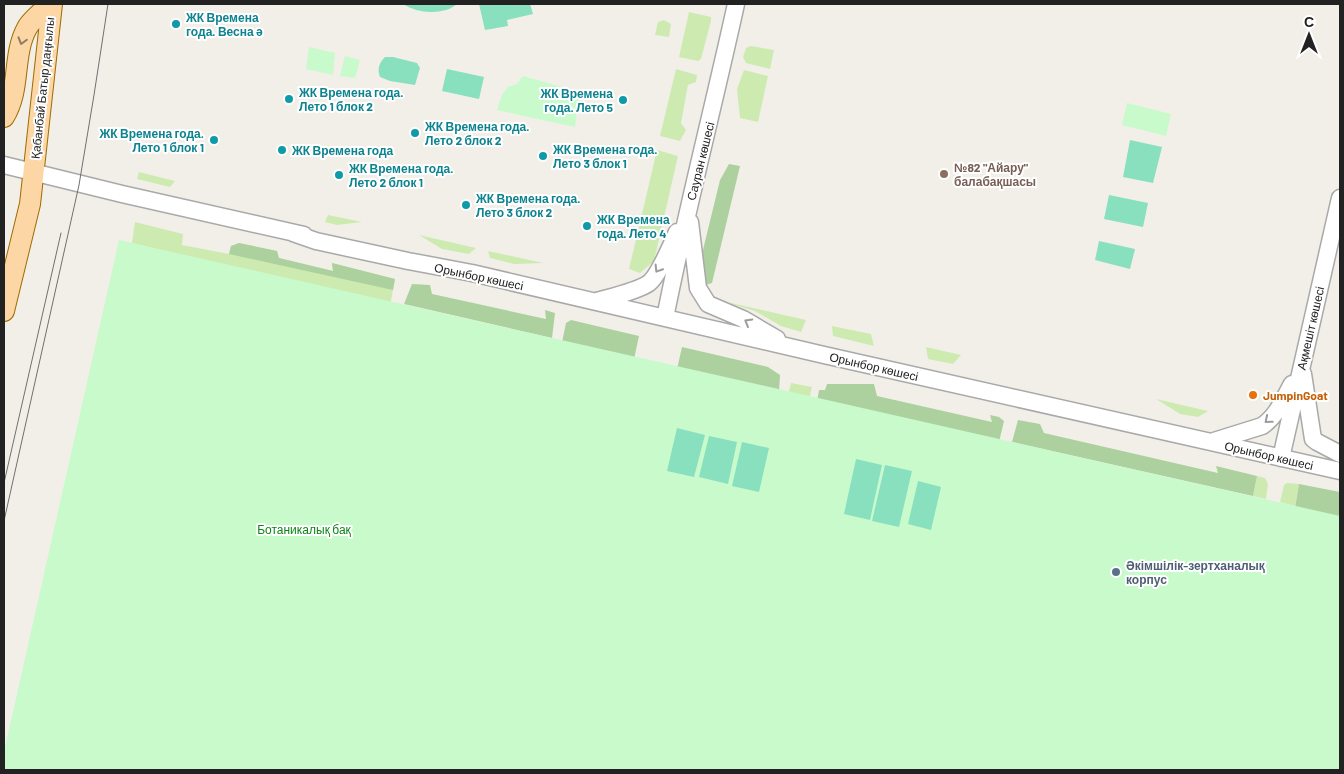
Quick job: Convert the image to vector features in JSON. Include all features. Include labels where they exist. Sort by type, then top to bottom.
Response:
[{"type":"main road","points":[[4,117],[11,104],[20,44],[27,26],[52,4]]},
{"type":"main road","name":"Қабанбай Батыр даңғылы","points":[[4,311],[30,204],[52,4]]},
{"type":"main road","name":"Қабанбай Батыр даңғылы","points":[[4,263],[17,201],[33,172]]},
{"type":"street","name":"Сауран көшесі","points":[[665,318],[736,4]]},
{"type":"street","name":"Орынбор көшесі","points":[[4,165],[293,233],[316,241],[472,273],[1340,471]]},
{"type":"street","name":"Ақмешіт көшесі","points":[[1280,458],[1340,198]]},
{"type":"street","points":[[595,302],[628,293],[650,283],[661,266],[688,210]]},
{"type":"street","points":[[688,210],[698,288],[708,304],[743,319],[790,347]]},
{"type":"street","points":[[1213,442],[1262,426],[1268,422],[1276,413],[1302,364]]},
{"type":"street","points":[[1302,364],[1313,439],[1340,454]]},
{"type":"green space","points":[[403,4],[457,4],[446,10],[429,12],[413,9]]},
{"type":"green space","points":[[479,4],[530,4],[533,14],[507,20],[508,26],[485,30]]},
{"type":"green space","points":[[689,12],[711,17],[701,59],[698,61],[679,57]]},
{"type":"green space","points":[[664,20],[671,24],[669,37],[655,35],[658,22]]},
{"type":"green space","points":[[751,46],[774,50],[770,69],[746,63],[743,57],[746,48]]},
{"type":"green space","points":[[309,47],[335,53],[333,75],[306,69]]},
{"type":"green space","points":[[345,56],[360,60],[355,78],[340,76]]},
{"type":"green space","points":[[385,57],[417,63],[420,68],[415,85],[390,81],[380,77],[379,66]]},
{"type":"green space","points":[[447,69],[484,77],[479,99],[442,91]]},
{"type":"green space","points":[[676,69],[697,75],[696,82],[688,85],[681,123],[686,130],[680,141],[660,136]]},
{"type":"green space","points":[[744,70],[768,76],[758,122],[740,118],[737,89]]},
{"type":"green space","points":[[523,76],[579,92],[575,127],[497,110],[502,95],[508,87],[517,84]]},
{"type":"green space","points":[[1127,103],[1171,114],[1166,136],[1122,125]]},
{"type":"green space","points":[[1130,140],[1162,147],[1153,183],[1123,177]]},
{"type":"green space","points":[[657,150],[678,156],[654,261],[640,273],[629,269]]},
{"type":"green space","points":[[729,164],[740,166],[712,283],[703,286],[701,258],[720,180]]},
{"type":"green space","points":[[139,172],[175,181],[170,187],[137,179]]},
{"type":"green space","points":[[1109,195],[1148,203],[1143,227],[1104,219]]},
{"type":"green space","points":[[328,215],[362,222],[337,225],[325,222]]},
{"type":"green space","points":[[135,222],[183,234],[182,245],[229,254],[231,246],[239,243],[277,251],[279,258],[333,271],[332,263],[395,279],[390,306],[132,243]]},
{"type":"green space","points":[[419,235],[476,248],[469,254],[442,249]]},
{"type":"green space","name":"Ботаникалық бақ","points":[[119,240],[1340,516],[1340,770],[4,770],[4,752]]},
{"type":"green space","points":[[1099,241],[1135,249],[1130,269],[1095,260]]},
{"type":"green space","points":[[239,243],[277,251],[279,258],[333,271],[332,263],[395,279],[393,290],[229,254],[231,246]]},
{"type":"green space","points":[[488,251],[543,263],[514,264],[490,258]]},
{"type":"green space","points":[[412,284],[430,285],[432,294],[546,319],[545,310],[555,313],[552,338],[404,304]]},
{"type":"green space","points":[[718,300],[806,320],[801,332],[781,326],[755,311]]},
{"type":"green space","points":[[571,320],[639,336],[633,364],[561,347],[566,323]]},
{"type":"green space","points":[[832,326],[871,334],[874,346],[833,336]]},
{"type":"green space","points":[[682,347],[768,367],[780,375],[779,392],[677,369]]},
{"type":"green space","points":[[926,347],[961,355],[953,364],[928,359]]},
{"type":"green space","points":[[791,383],[812,387],[809,400],[788,395]]},
{"type":"green space","points":[[827,384],[874,384],[877,396],[992,422],[990,415],[999,417],[1004,421],[999,442],[817,402],[819,390],[825,390]]},
{"type":"green space","points":[[1156,399],[1208,411],[1198,417],[1180,414]]},
{"type":"green space","points":[[1018,420],[1040,424],[1044,433],[1218,473],[1216,466],[1257,476],[1253,496],[1012,442]]},
{"type":"green space","points":[[677,428],[705,435],[694,477],[667,471]]},
{"type":"green space","points":[[709,436],[737,442],[728,484],[699,477]]},
{"type":"green space","points":[[742,442],[769,448],[759,492],[732,486]]},
{"type":"green space","points":[[856,459],[882,465],[870,520],[844,514]]},
{"type":"green space","points":[[885,465],[912,471],[899,527],[872,521]]},
{"type":"green space","points":[[1257,476],[1265,478],[1268,484],[1266,499],[1253,496]]},
{"type":"green space","points":[[918,481],[941,487],[931,530],[908,524]]},
{"type":"green space","points":[[1287,483],[1299,484],[1295,506],[1280,502],[1284,485]]},
{"type":"green space","points":[[1299,484],[1340,492],[1340,524],[1294,514]]},
{"type":"tram line","points":[[4,521],[79,185],[108,4]]},
{"type":"tram line","points":[[4,483],[61,233]]},
{"type":"place","name":"ЖК Времена года. Весна ә","points":[[176,24]]},
{"type":"place","name":"ЖК Времена года. Лето 1 блок 2","points":[[289,99]]},
{"type":"place","name":"ЖК Времена года. Лето 5","points":[[623,100]]},
{"type":"place","name":"ЖК Времена года. Лето 2 блок 2","points":[[415,133]]},
{"type":"place","name":"ЖК Времена года. Лето 1 блок 1","points":[[214,140]]},
{"type":"place","name":"ЖК Времена года","points":[[282,150]]},
{"type":"place","name":"ЖК Времена года. Лето 3 блок 1","points":[[543,156]]},
{"type":"place","name":"№82 \"Айару\" балабақшасы","points":[[944,174]]},
{"type":"place","name":"ЖК Времена года. Лето 2 блок 1","points":[[339,175]]},
{"type":"place","name":"ЖК Времена года. Лето 3 блок 2","points":[[466,205]]},
{"type":"place","name":"ЖК Времена года. Лето 4","points":[[587,226]]},
{"type":"place","name":"JumpinGoat","points":[[1253,395]]},
{"type":"place","name":"Әкімшілік-зертханалық корпус","points":[[1116,572]]}]
